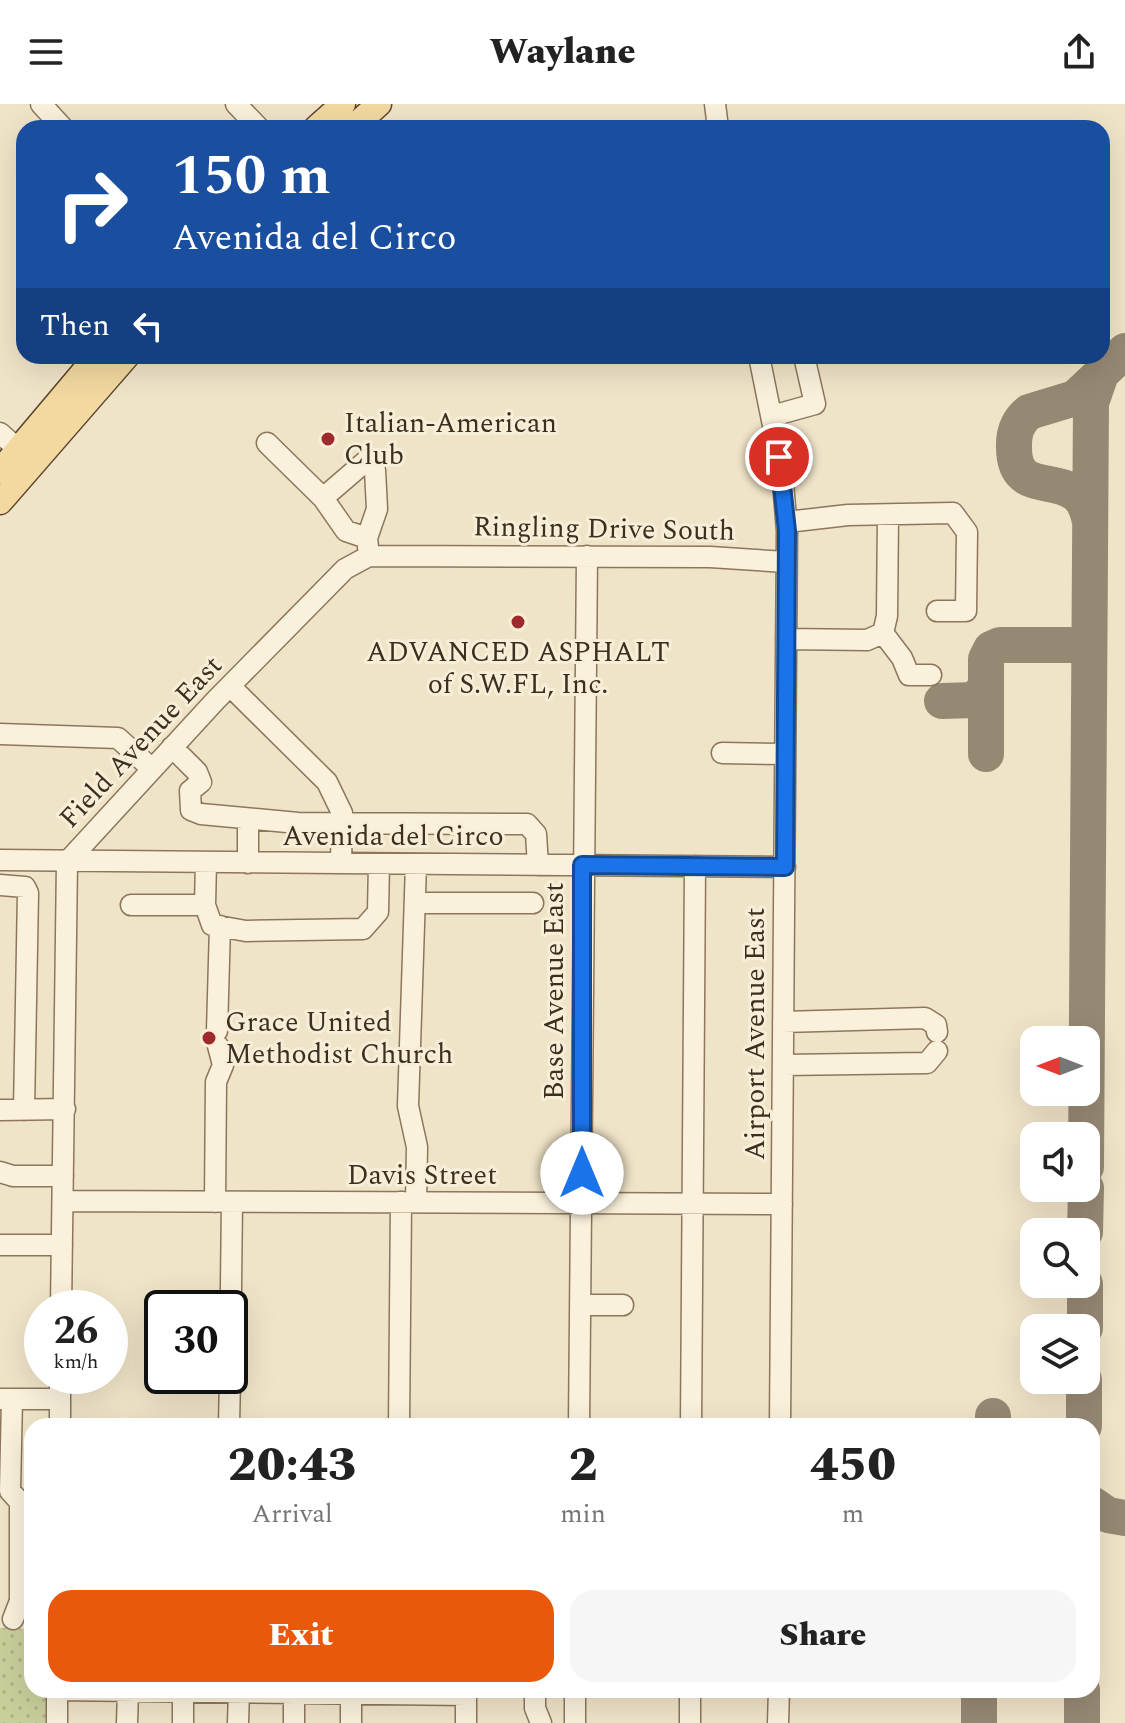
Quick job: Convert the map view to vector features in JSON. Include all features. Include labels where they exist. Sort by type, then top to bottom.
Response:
[{"type":"main road","points":[[325,120],[343,104]]},
{"type":"main road","points":[[361,120],[379,104]]},
{"type":"main road","points":[[0,471],[90,364]]},
{"type":"main road","points":[[0,502],[18,449],[118,364]]},
{"type":"street","points":[[41,104],[56,120]]},
{"type":"street","name":"Airport Avenue East","points":[[761,364],[772,416],[787,522],[780,1418]]},
{"type":"street","points":[[772,416],[815,404],[806,364]]},
{"type":"street","points":[[267,443],[323,498],[346,531],[368,547],[377,509],[375,470],[366,461],[323,498]]},
{"type":"street","points":[[787,522],[953,513],[967,532],[966,611],[937,611]]},
{"type":"street","points":[[883,633],[887,616],[888,515]]},
{"type":"street","name":"Ringling Drive South","points":[[368,547],[420,554],[710,557],[786,562]]},
{"type":"street","name":"Field Avenue East","points":[[61,1290],[67,862],[230,686],[368,547]]},
{"type":"street","name":"Base Avenue East","points":[[579,1418],[587,556]]},
{"type":"street","points":[[786,639],[867,640],[883,633]]},
{"type":"street","points":[[883,633],[902,658],[909,675],[931,675]]},
{"type":"street","points":[[230,686],[315,768],[336,800],[342,822],[341,863]]},
{"type":"street","points":[[0,734],[118,738],[152,769]]},
{"type":"street","points":[[172,747],[197,772],[201,782],[190,791],[191,810],[248,820],[527,824],[533,827],[536,834],[538,865]]},
{"type":"street","points":[[722,753],[785,754]]},
{"type":"street","points":[[248,820],[248,863]]},
{"type":"street","name":"Avenida del Circo","points":[[0,860],[785,867]]},
{"type":"street","points":[[206,862],[205,905],[212,925],[246,931],[363,929],[378,912],[379,864]]},
{"type":"street","points":[[399,1418],[409,1202],[417,1147],[408,1106],[416,864]]},
{"type":"street","points":[[691,1418],[695,866]]},
{"type":"street","points":[[0,885],[25,887],[28,893],[24,1110]]},
{"type":"street","points":[[415,903],[533,903]]},
{"type":"street","points":[[131,905],[205,905]]},
{"type":"street","points":[[220,926],[217,1039],[223,1065],[216,1082],[227,1290]]},
{"type":"street","points":[[783,1022],[925,1018],[932,1020],[937,1042],[937,1056],[927,1063],[783,1065]]},
{"type":"street","points":[[0,1110],[65,1109]]},
{"type":"street","points":[[0,1172],[13,1176],[63,1176]]},
{"type":"street","name":"Davis Street","points":[[63,1201],[782,1204]]},
{"type":"street","points":[[0,1245],[62,1245]]},
{"type":"street","points":[[581,1305],[623,1305]]},
{"type":"street","points":[[60,1394],[60,1418]]},
{"type":"street","points":[[229,1418],[230,1394]]},
{"type":"street","points":[[15,1619],[20,1601],[20,1502],[10,1491],[6,1399],[60,1399]]},
{"type":"street","points":[[57,1698],[57,1723]]},
{"type":"street","points":[[127,1723],[128,1698]]},
{"type":"street","points":[[183,1698],[183,1723]]},
{"type":"street","points":[[238,1723],[239,1698]]},
{"type":"street","points":[[294,1698],[294,1723]]},
{"type":"street","points":[[351,1698],[351,1723]]},
{"type":"street","points":[[466,1698],[466,1723]]},
{"type":"street","points":[[535,1698],[541,1723]]},
{"type":"street","points":[[575,1698],[575,1723]]},
{"type":"street","points":[[690,1698],[690,1723]]},
{"type":"street","points":[[778,1723],[779,1698]]},
{"type":"green space","points":[[0,1628],[24,1629],[24,1698],[49,1698],[49,1723],[0,1723]]},
{"type":"taxiway","points":[[1090,522],[1086,506],[1076,494],[1066,488],[1036,481],[1020,471],[1015,461],[1015,435],[1019,423],[1029,412],[1075,398],[1125,351]]},
{"type":"taxiway","points":[[1086,1122],[1091,403],[1101,374]]},
{"type":"taxiway","points":[[986,754],[986,659],[991,649],[1000,645],[1076,645],[1085,650],[1089,658]]},
{"type":"taxiway","points":[[942,701],[975,700],[986,687]]},
{"type":"taxiway","points":[[1085,1218],[1086,1202]]},
{"type":"taxiway","points":[[1085,1298],[1085,1314]]},
{"type":"taxiway","points":[[1084,1394],[1084,1418]]},
{"type":"taxiway","points":[[1100,1510],[1108,1515],[1125,1518]]},
{"type":"taxiway","points":[[979,1698],[979,1723]]},
{"type":"taxiway","points":[[1082,1698],[1082,1723]]},
{"type":"place","name":"Italian-American Club","points":[[328,439]]},
{"type":"place","name":"ADVANCED ASPHALT of S.W.FL, Inc.","points":[[518,622]]},
{"type":"place","name":"Grace United Methodist Church","points":[[209,1038]]},
{"type":"route","points":[[582,1173],[582,865],[785,867],[787,531],[779,457]]}]
